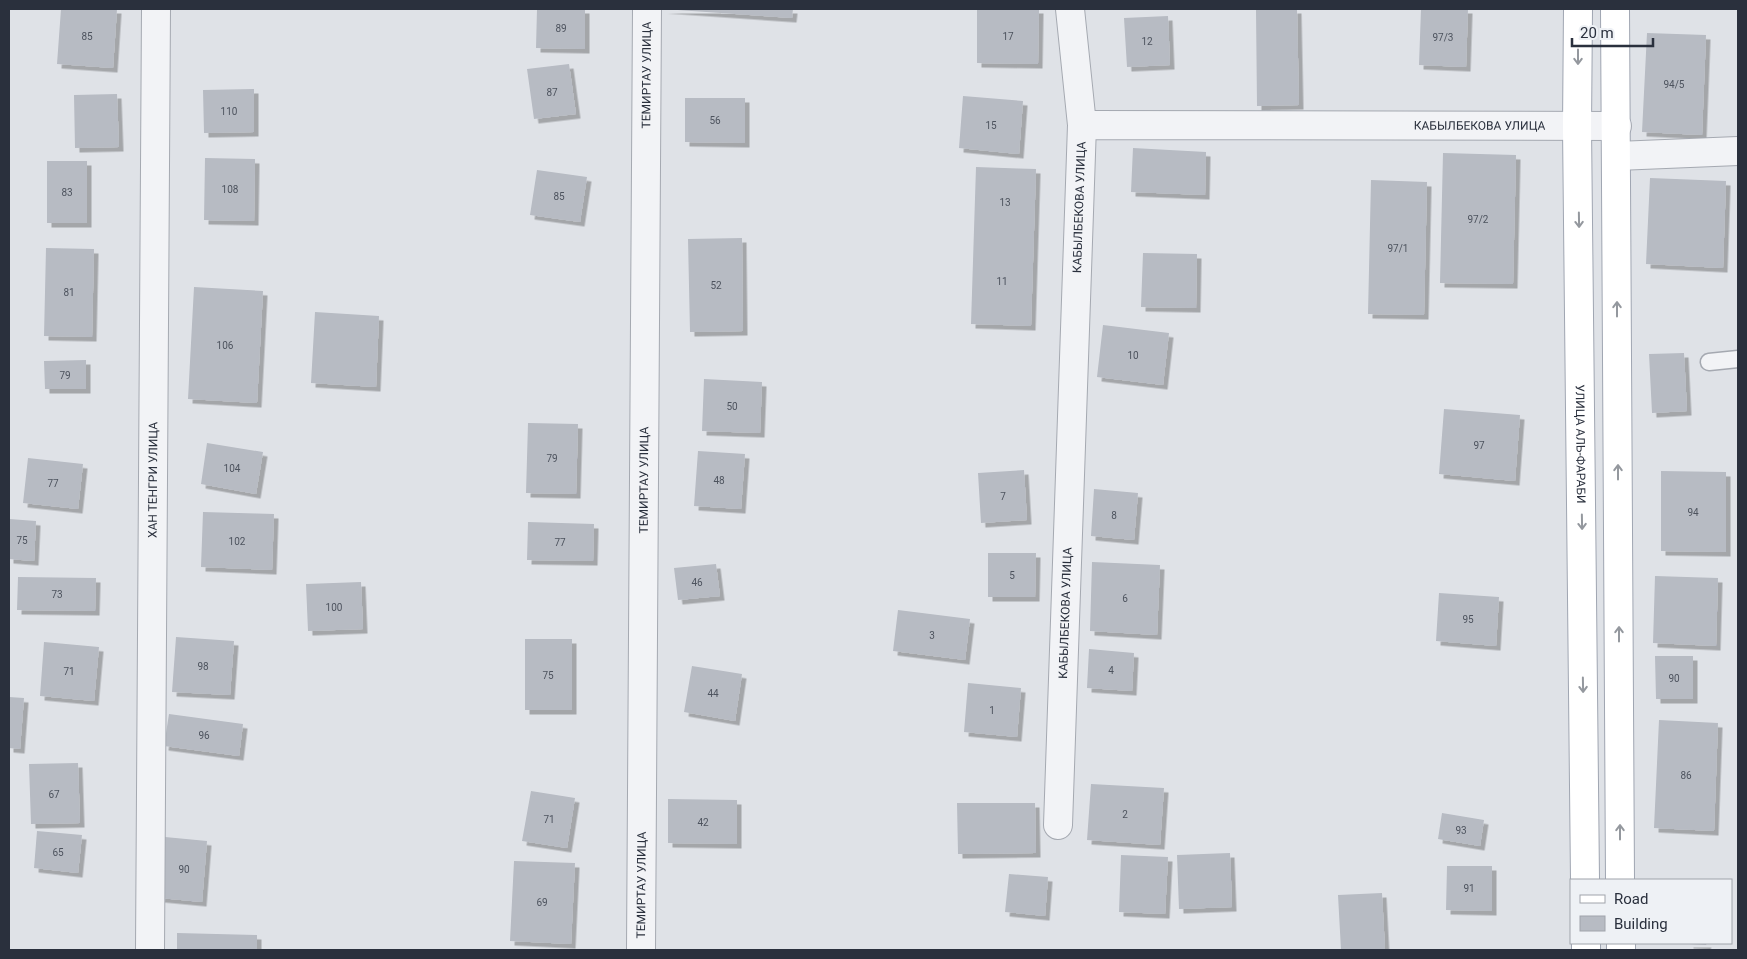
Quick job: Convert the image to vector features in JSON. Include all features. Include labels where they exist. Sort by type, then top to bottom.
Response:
[{"type":"main road","name":"УЛИЦА АЛЬ-ФАРАБИ","points":[[1578,9],[1577,126],[1585,879]]},
{"type":"main road","points":[[1615,9],[1620,879]]},
{"type":"street","name":"ХАН ТЕНГРИ УЛИЦА","points":[[150,950],[156,9]]},
{"type":"street","name":"ТЕМИРТАУ УЛИЦА","points":[[641,950],[647,9]]},
{"type":"street","points":[[1070,9],[1082,125]]},
{"type":"street","name":"КАБЫЛБЕКОВА УЛИЦА","points":[[1058,825],[1082,125],[1617,126]]},
{"type":"street","points":[[1617,156],[1738,151]]},
{"type":"lane","points":[[1709,362],[1738,358]]},
{"type":"building","points":[[61,9],[117,9],[113,68],[57,64]]},
{"type":"building","points":[[537,9],[585,9],[585,49],[536,48]]},
{"type":"building","points":[[663,9],[793,9],[792,18]]},
{"type":"building","points":[[977,9],[1039,9],[1038,64],[977,63]]},
{"type":"building","points":[[1297,9],[1299,105],[1257,106],[1256,10]]},
{"type":"building","points":[[1421,9],[1468,9],[1466,67],[1419,65]]},
{"type":"building","points":[[1168,16],[1170,65],[1127,67],[1124,18]]},
{"type":"building","points":[[1647,33],[1706,35],[1702,135],[1642,132]]},
{"type":"building","points":[[569,64],[576,114],[534,119],[527,69]]},
{"type":"building","points":[[254,89],[254,132],[204,133],[203,90]]},
{"type":"building","points":[[117,94],[119,147],[75,148],[74,95]]},
{"type":"building","points":[[963,96],[1023,101],[1019,154],[959,148]]},
{"type":"building","points":[[685,98],[745,98],[745,143],[685,142]]},
{"type":"building","points":[[1133,148],[1206,152],[1205,195],[1131,192]]},
{"type":"building","points":[[1443,153],[1516,155],[1513,284],[1440,283]]},
{"type":"building","points":[[205,158],[255,159],[254,221],[204,220]]},
{"type":"building","points":[[47,161],[87,161],[87,223],[47,223]]},
{"type":"building","points":[[976,167],[1036,169],[1031,326],[971,324]]},
{"type":"building","points":[[537,170],[587,177],[580,222],[530,215]]},
{"type":"building","points":[[1650,178],[1726,181],[1723,268],[1646,264]]},
{"type":"building","points":[[1371,180],[1427,182],[1424,315],[1368,314]]},
{"type":"building","points":[[742,238],[743,331],[690,332],[688,239]]},
{"type":"building","points":[[46,248],[94,249],[92,337],[44,336]]},
{"type":"building","points":[[1143,253],[1197,254],[1196,308],[1141,307]]},
{"type":"building","points":[[194,287],[263,291],[257,403],[188,399]]},
{"type":"building","points":[[315,312],[379,316],[376,387],[311,383]]},
{"type":"building","points":[[1103,325],[1169,333],[1163,385],[1097,377]]},
{"type":"building","points":[[1684,353],[1687,411],[1652,413],[1649,354]]},
{"type":"building","points":[[86,360],[86,389],[45,389],[44,361]]},
{"type":"building","points":[[704,379],[762,382],[760,433],[702,431]]},
{"type":"building","points":[[1444,409],[1520,415],[1515,481],[1439,474]]},
{"type":"building","points":[[528,423],[578,424],[576,494],[526,493]]},
{"type":"building","points":[[207,443],[263,452],[256,494],[201,484]]},
{"type":"building","points":[[698,451],[745,454],[741,509],[694,506]]},
{"type":"building","points":[[28,458],[83,464],[78,509],[23,503]]},
{"type":"building","points":[[1024,470],[1027,520],[981,523],[978,473]]},
{"type":"building","points":[[1661,471],[1726,472],[1726,552],[1661,551]]},
{"type":"building","points":[[1094,489],[1138,493],[1134,540],[1091,536]]},
{"type":"building","points":[[203,512],[274,514],[272,570],[201,567]]},
{"type":"building","points":[[9,519],[36,521],[34,561],[9,559]]},
{"type":"building","points":[[528,522],[594,524],[593,561],[527,560]]},
{"type":"building","points":[[988,553],[1036,553],[1035,597],[988,597]]},
{"type":"building","points":[[1092,562],[1160,565],[1157,635],[1090,631]]},
{"type":"building","points":[[716,564],[720,596],[678,600],[674,568]]},
{"type":"building","points":[[1655,576],[1718,578],[1716,646],[1653,643]]},
{"type":"building","points":[[18,577],[96,578],[95,611],[17,610]]},
{"type":"building","points":[[361,582],[363,629],[308,631],[306,584]]},
{"type":"building","points":[[1439,593],[1499,597],[1496,646],[1436,641]]},
{"type":"building","points":[[898,610],[970,619],[965,660],[893,651]]},
{"type":"building","points":[[176,637],[234,641],[230,695],[172,692]]},
{"type":"building","points":[[525,639],[572,639],[572,710],[525,710]]},
{"type":"building","points":[[44,642],[99,647],[94,701],[40,696]]},
{"type":"building","points":[[1089,649],[1134,653],[1132,691],[1087,688]]},
{"type":"building","points":[[1655,656],[1693,656],[1693,699],[1656,699]]},
{"type":"building","points":[[692,666],[742,674],[735,721],[684,712]]},
{"type":"building","points":[[968,683],[1021,688],[1017,737],[964,732]]},
{"type":"building","points":[[9,697],[24,698],[20,749],[9,748]]},
{"type":"building","points":[[169,714],[243,724],[239,756],[164,746]]},
{"type":"building","points":[[1659,720],[1718,723],[1714,831],[1654,828]]},
{"type":"building","points":[[78,763],[80,823],[31,824],[29,764]]},
{"type":"building","points":[[1091,784],[1164,788],[1160,845],[1087,840]]},
{"type":"building","points":[[531,791],[575,798],[567,848],[522,841]]},
{"type":"building","points":[[668,799],[737,800],[737,844],[668,843]]},
{"type":"building","points":[[957,803],[1035,803],[1036,853],[958,854]]},
{"type":"building","points":[[1442,813],[1484,820],[1480,846],[1438,839]]},
{"type":"building","points":[[37,831],[82,835],[78,873],[34,868]]},
{"type":"building","points":[[165,837],[207,841],[202,902],[160,898]]},
{"type":"building","points":[[1230,853],[1232,907],[1179,909],[1177,855]]},
{"type":"building","points":[[1121,855],[1168,857],[1165,914],[1119,912]]},
{"type":"building","points":[[514,861],[575,863],[571,944],[510,941]]},
{"type":"building","points":[[1447,866],[1492,866],[1492,911],[1446,910]]},
{"type":"building","points":[[1009,874],[1048,877],[1045,916],[1005,912]]},
{"type":"building","points":[[1382,893],[1385,950],[1341,950],[1338,895]]},
{"type":"building","points":[[177,933],[257,935],[257,950],[177,950]]}]
